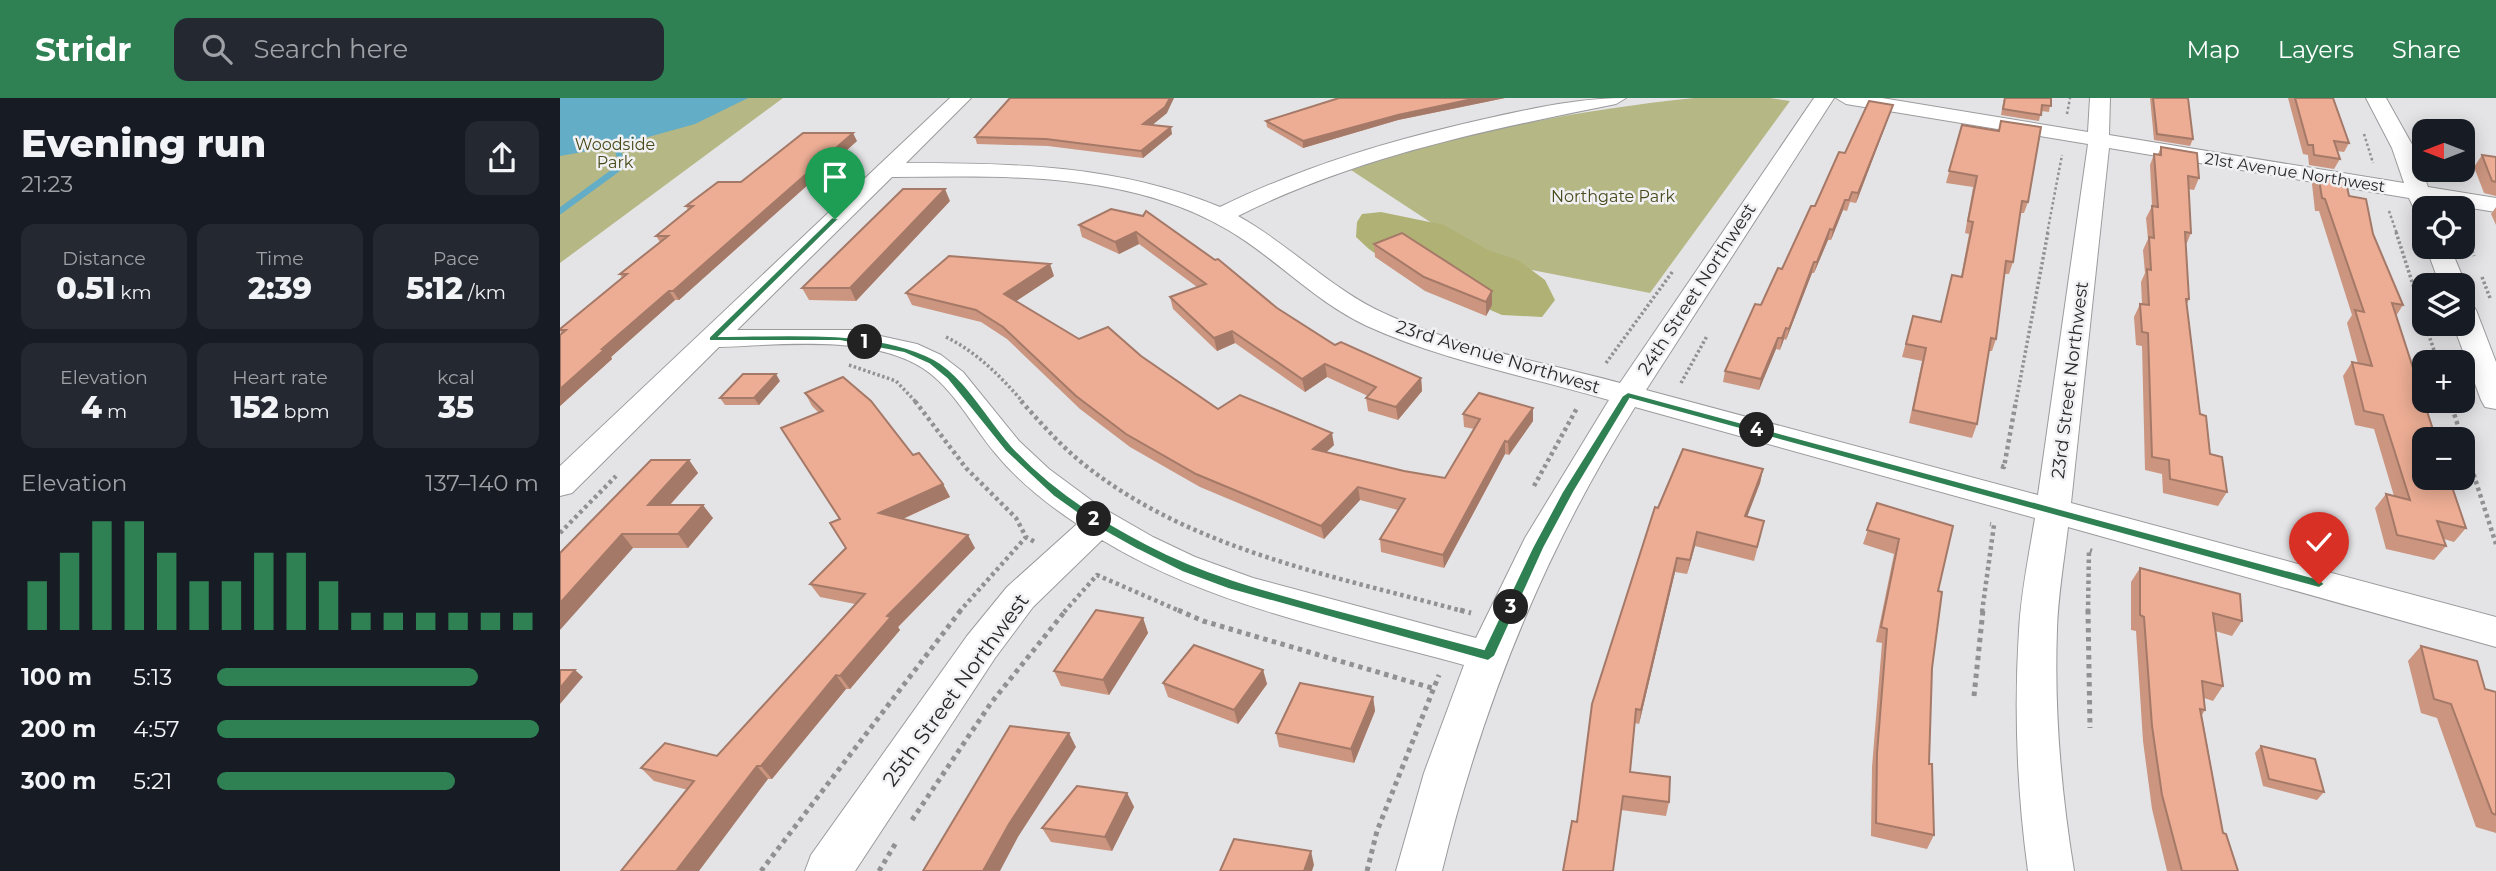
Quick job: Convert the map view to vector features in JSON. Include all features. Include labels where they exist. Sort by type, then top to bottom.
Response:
[{"type":"street","points":[[560,485],[961,98]]},
{"type":"street","points":[[1220,216],[1282,184],[1386,148],[1450,131],[1616,98]]},
{"type":"street","name":"24th Street Northwest","points":[[1419,871],[1460,728],[1488,656],[1550,525],[1628,396],[1824,98]]},
{"type":"street","name":"21st Avenue Northwest","points":[[1846,98],[2098,139],[2412,199]]},
{"type":"street","name":"23rd Street Northwest","points":[[2051,871],[2042,813],[2037,748],[2038,628],[2101,98]]},
{"type":"street","points":[[2376,98],[2403,148],[2419,196]]},
{"type":"street","name":"23rd Avenue Northwest","points":[[885,170],[981,170],[1086,177],[1146,190],[1220,216],[1251,234],[1327,290],[1375,319],[1431,341],[2496,632]]},
{"type":"street","name":"21st Avenue Northwest","points":[[2475,204],[2496,205]]},
{"type":"street","points":[[2472,336],[2496,400]]},
{"type":"street","points":[[712,339],[840,338],[906,351],[932,362],[950,377],[1030,471],[1099,523],[1186,569],[1232,586],[1488,656]]},
{"type":"street","name":"25th Street Northwest","points":[[828,871],[981,647],[1020,597],[1099,523]]},
{"type":"path","points":[[2004,467],[2064,144]]},
{"type":"path","points":[[2385,199],[2412,281]]},
{"type":"path","points":[[935,332],[966,345],[987,362],[1048,431],[1094,472],[1175,520],[1258,555],[1472,613]]},
{"type":"path","points":[[1679,386],[1707,336]]},
{"type":"path","points":[[761,871],[969,599],[1026,537],[1016,518],[966,468],[910,394],[896,381],[874,371],[846,364]]},
{"type":"path","points":[[1566,404],[1578,407]]},
{"type":"path","points":[[2454,413],[2496,544]]},
{"type":"path","points":[[1975,696],[1980,630],[1994,525]]},
{"type":"path","points":[[2090,550],[2087,651],[2090,728]]},
{"type":"path","points":[[908,824],[991,702],[1048,630],[1097,575],[1203,621],[1432,688],[1377,831],[1367,871]]},
{"type":"path","points":[[879,871],[901,835]]},
{"type":"green space","name":"Woodside Park","points":[[560,98],[783,98],[560,263]]},
{"type":"green space","name":"Northgate Park","points":[[1694,98],[1770,98],[1790,101],[1650,293],[1491,262],[1351,170],[1435,144],[1521,124]]},
{"type":"green space","points":[[1381,212],[1444,225],[1488,250],[1518,260],[1545,280],[1555,300],[1542,317],[1502,315],[1474,303],[1470,284],[1462,271],[1450,264],[1405,260],[1373,252],[1356,237],[1357,222],[1362,214]]},
{"type":"water","points":[[560,98],[748,98],[695,124],[616,146],[560,156]]},
{"type":"building","points":[[1010,98],[1170,98],[1165,107],[1143,124],[1171,127],[1141,151],[1046,139],[975,137]]},
{"type":"building","points":[[1339,98],[1477,98],[1398,115],[1303,141],[1266,121]]},
{"type":"building","points":[[2005,98],[2051,98],[2051,106],[2042,105],[2041,115],[2003,109]]},
{"type":"building","points":[[2153,98],[2188,98],[2193,139],[2157,134]]},
{"type":"building","points":[[2295,98],[2333,98],[2349,143],[2334,141],[2340,159],[2314,155],[2313,145],[2308,145]]},
{"type":"building","points":[[1869,101],[1893,105],[1858,193],[1852,192],[1849,200],[1845,200],[1817,262],[1814,262],[1789,329],[1786,328],[1782,338],[1778,338],[1761,379],[1725,371],[1755,304],[1761,305],[1778,268],[1782,269],[1811,206],[1815,206],[1839,152],[1845,153]]},
{"type":"building","points":[[2001,121],[2041,127],[2028,202],[2022,201],[2013,262],[2006,261],[1996,339],[1991,338],[1977,424],[1913,410],[1926,348],[1906,344],[1913,316],[1941,322],[1952,275],[1962,277],[1973,222],[1968,221],[1977,176],[1949,171],[1962,125],[1999,131]]},
{"type":"building","points":[[803,133],[853,133],[673,291],[669,291],[602,349],[605,349],[560,389],[560,335],[566,330],[560,329],[627,274],[620,274],[668,236],[656,236],[693,206],[686,206],[718,182],[741,182]]},
{"type":"building","points":[[2161,147],[2197,153],[2199,178],[2188,176],[2191,233],[2185,232],[2189,299],[2186,299],[2200,414],[2206,416],[2210,454],[2222,457],[2227,492],[2170,479],[2169,460],[2152,457],[2148,333],[2142,332],[2140,304],[2149,305],[2149,237],[2154,238],[2152,206],[2158,207],[2154,154],[2161,155]]},
{"type":"building","points":[[2482,155],[2496,157],[2496,182],[2492,181]]},
{"type":"building","points":[[2318,173],[2345,177],[2349,196],[2366,199],[2373,234],[2403,305],[2392,303],[2412,365],[2412,413],[2428,413],[2432,427],[2412,427],[2412,490],[2453,490],[2466,528],[2437,521],[2446,546],[2397,535],[2386,494],[2410,500],[2383,415],[2364,411],[2352,362],[2372,366],[2355,310],[2364,312],[2325,199],[2322,198]]},
{"type":"building","points":[[903,189],[945,189],[850,288],[802,288]]},
{"type":"building","points":[[1111,209],[1143,216],[1146,211],[1215,260],[1218,259],[1277,308],[1335,345],[1341,342],[1421,378],[1396,407],[1366,398],[1376,387],[1325,364],[1302,379],[1232,331],[1214,338],[1170,297],[1206,284],[1136,232],[1115,242],[1079,225]]},
{"type":"building","points":[[1402,233],[1492,291],[1486,302],[1424,277],[1374,244]]},
{"type":"building","points":[[949,256],[1050,264],[1004,294],[1079,339],[1108,327],[1141,356],[1218,409],[1240,395],[1332,433],[1313,449],[1445,478],[1480,419],[1463,414],[1479,393],[1533,408],[1508,442],[1505,441],[1443,555],[1380,539],[1405,499],[1358,487],[1321,526],[1196,474],[1126,434],[1076,396],[1003,327],[976,310],[906,293]]},
{"type":"building","points":[[743,374],[776,374],[754,398],[720,398]]},
{"type":"building","points":[[843,377],[871,401],[913,455],[919,453],[943,484],[879,513],[968,535],[887,616],[891,617],[840,676],[836,675],[761,766],[757,766],[676,871],[621,871],[694,781],[641,768],[665,743],[717,756],[865,594],[810,584],[846,548],[830,523],[840,519],[781,428],[823,411],[805,393]]},
{"type":"building","points":[[1683,449],[1763,469],[1745,516],[1764,521],[1757,547],[1697,532],[1690,560],[1677,558],[1641,710],[1636,709],[1630,772],[1670,777],[1669,802],[1623,796],[1613,871],[1563,871],[1572,821],[1577,822],[1592,704],[1655,507],[1658,508]]},
{"type":"building","points":[[651,460],[689,460],[648,505],[703,505],[678,534],[622,534],[560,603],[560,553]]},
{"type":"building","points":[[1877,503],[1953,526],[1938,591],[1942,592],[1932,668],[1929,764],[1932,764],[1934,835],[1876,823],[1877,753],[1887,629],[1881,627],[1899,539],[1867,530]]},
{"type":"building","points":[[2140,568],[2240,594],[2242,621],[2213,613],[2223,686],[2202,681],[2205,710],[2200,709],[2223,833],[2226,834],[2238,871],[2182,871],[2162,795],[2152,726],[2144,617],[2140,615]]},
{"type":"building","points":[[1096,610],[1143,618],[1103,680],[1054,671]]},
{"type":"building","points":[[1194,645],[1263,670],[1234,710],[1163,683]]},
{"type":"building","points":[[2421,646],[2477,661],[2485,689],[2496,692],[2496,815],[2492,813],[2451,704],[2434,699]]},
{"type":"building","points":[[560,670],[575,670],[560,688]]},
{"type":"building","points":[[1300,683],[1373,697],[1351,749],[1276,733]]},
{"type":"building","points":[[1010,726],[1069,733],[1009,824],[983,871],[923,871]]},
{"type":"building","points":[[2261,746],[2315,759],[2324,792],[2269,779]]},
{"type":"building","points":[[1077,786],[1127,793],[1105,837],[1042,828]]},
{"type":"building","points":[[1234,839],[1311,851],[1304,871],[1220,871]]},
{"type":"waterway","points":[[560,211],[623,165],[616,146]]},
{"type":"route","points":[[835,219],[712,339],[840,338],[906,351],[932,362],[950,377],[1009,449],[1057,494],[1099,523],[1142,547],[1186,569],[1232,586],[1488,656],[1538,548],[1568,492],[1628,396],[2319,584]]}]
